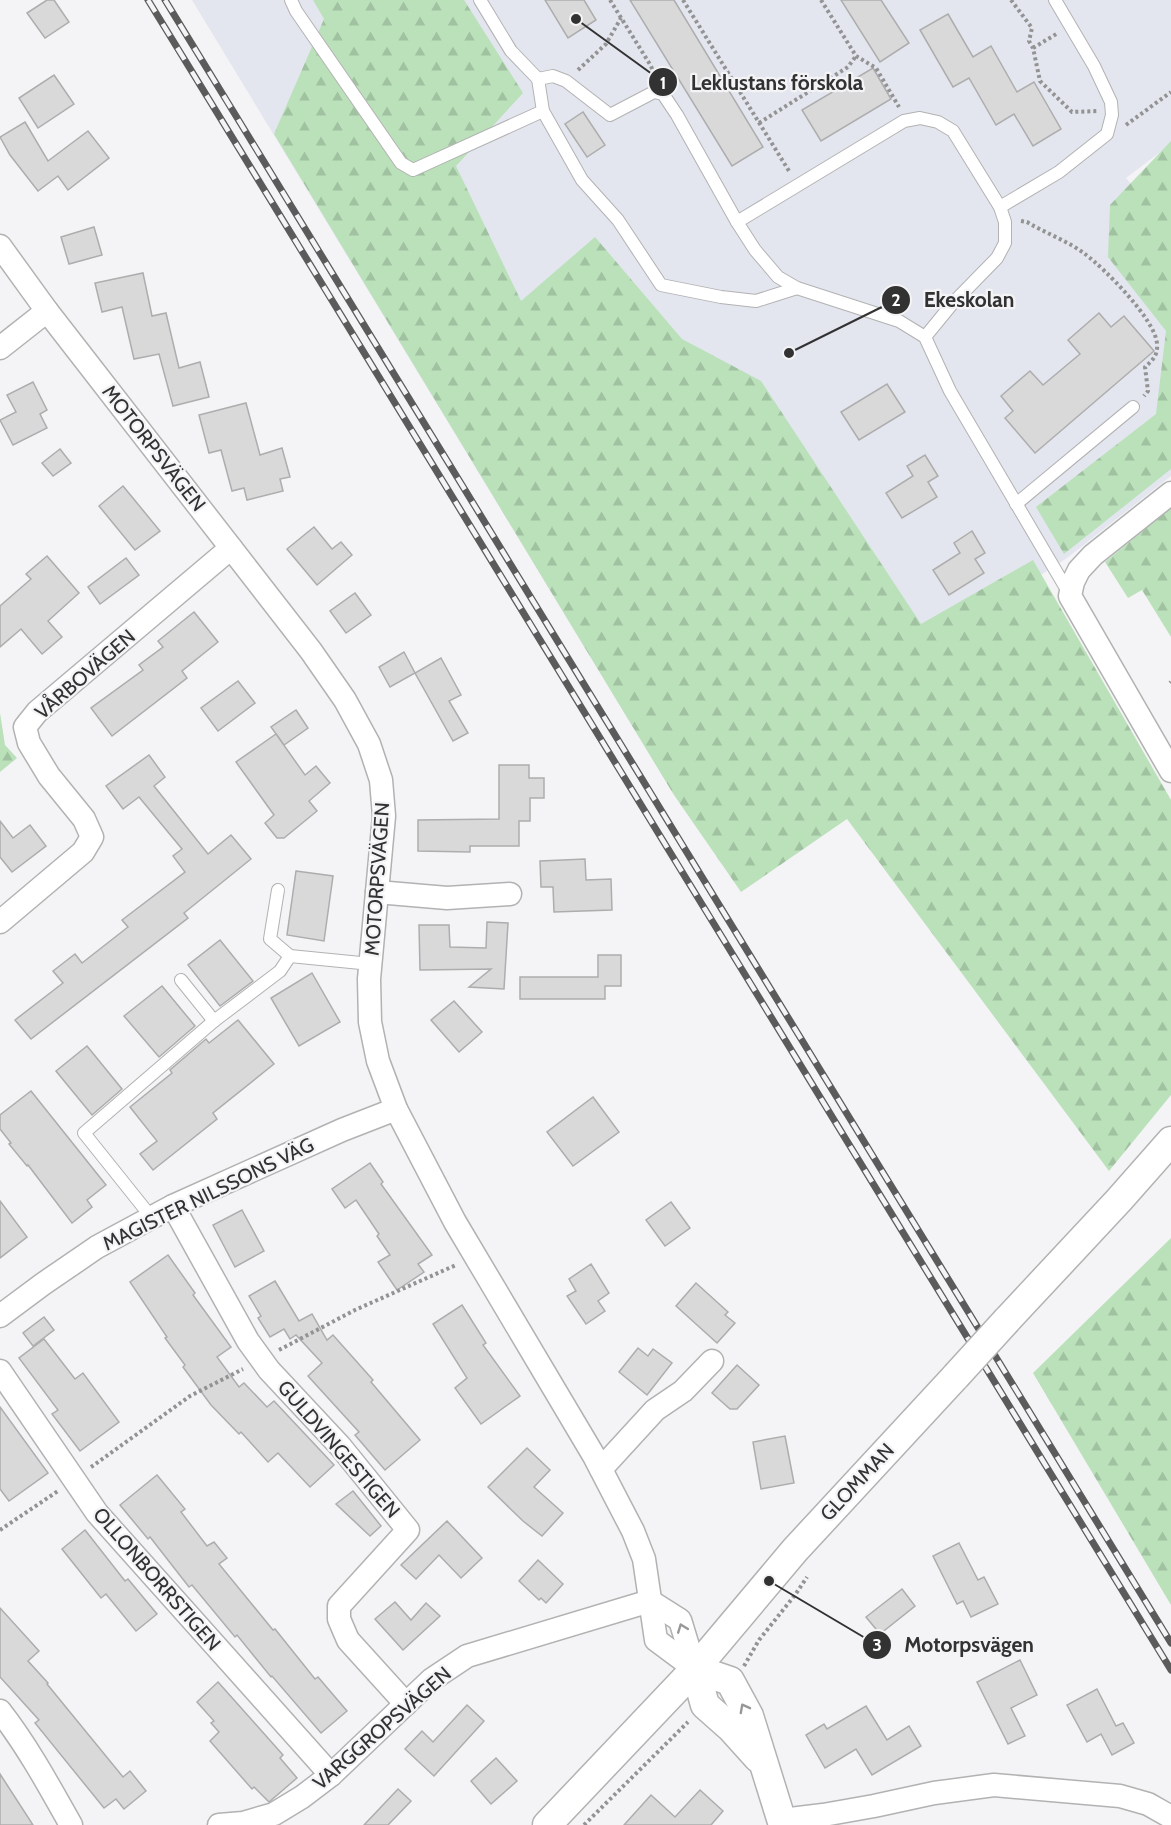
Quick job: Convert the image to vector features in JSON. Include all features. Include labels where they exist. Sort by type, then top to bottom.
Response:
[{"type":"street","name":"MOTORPSVÄGEN","points":[[0,246],[311,651],[345,700],[369,744],[381,780],[384,816],[371,964],[370,1022],[378,1061],[396,1109],[455,1222],[601,1469],[633,1531],[644,1559],[656,1640],[695,1669]]},
{"type":"street","points":[[0,348],[48,310]]},
{"type":"street","points":[[1171,493],[1093,555],[1079,570],[1070,596],[1171,771]]},
{"type":"street","name":"VÅRBOVÄGEN","points":[[0,922],[83,852],[92,837],[84,819],[49,776],[29,743],[25,728],[37,712],[231,548]]},
{"type":"street","points":[[377,892],[447,898],[510,894]]},
{"type":"street","name":"MAGISTER NILSSONS VÄG","points":[[4,1304],[43,1284],[97,1247],[173,1206],[342,1130],[396,1109]]},
{"type":"street","name":"GLOMMAN","points":[[547,1825],[695,1669],[795,1550],[1171,1141]]},
{"type":"street","name":"GULDVINGESTIGEN","points":[[173,1206],[262,1360],[340,1446],[408,1530],[339,1606],[339,1619],[348,1640],[406,1704]]},
{"type":"street","points":[[601,1469],[655,1410],[683,1391],[712,1360]]},
{"type":"street","name":"OLLONBORRSTIGEN","points":[[0,1371],[97,1513],[331,1775]]},
{"type":"street","name":"VARGGROPSVÄGEN","points":[[219,1825],[243,1823],[274,1814],[302,1797],[331,1775],[431,1680],[468,1656],[650,1601]]},
{"type":"street","points":[[695,1669],[705,1705],[731,1728],[762,1763],[783,1822],[874,1806],[934,1792],[994,1785],[1120,1796],[1148,1804],[1171,1817]]},
{"type":"street","points":[[0,1712],[34,1759],[71,1825]]},
{"type":"lane","points":[[291,0],[296,11],[401,163],[412,170],[543,111]]},
{"type":"lane","points":[[480,0],[511,51],[538,79],[543,111],[582,180],[618,220],[661,285],[721,297],[756,301],[797,288]]},
{"type":"lane","points":[[1002,212],[1059,172],[1107,134],[1112,111],[1111,102],[1094,66],[1055,0]]},
{"type":"lane","points":[[538,79],[553,76],[566,81],[610,115],[654,92],[663,94],[737,222],[755,250],[778,277],[797,288],[899,321],[925,337],[950,391],[1070,596]]},
{"type":"lane","points":[[737,222],[907,120],[920,118],[938,122],[953,131],[1002,212],[1005,243],[998,258],[952,304],[925,337]]},
{"type":"lane","points":[[1016,504],[1132,407]]},
{"type":"lane","points":[[278,890],[270,939],[290,956],[371,964]]},
{"type":"lane","points":[[153,1218],[84,1132],[214,1021],[280,971],[290,956]]},
{"type":"lane","points":[[181,980],[214,1021]]},
{"type":"path","points":[[610,0],[651,66],[663,94]]},
{"type":"path","points":[[683,0],[798,185]]},
{"type":"path","points":[[821,0],[856,56],[876,68],[907,120]]},
{"type":"path","points":[[1011,0],[1032,28],[1029,41],[1033,48],[1040,81],[1071,112],[1112,111]]},
{"type":"path","points":[[566,81],[606,44],[621,18]]},
{"type":"path","points":[[1033,48],[1070,25]]},
{"type":"path","points":[[759,123],[848,67],[856,56]]},
{"type":"path","points":[[1107,134],[1116,132],[1171,92]]},
{"type":"path","points":[[1002,212],[1027,222],[1084,253],[1119,285],[1150,325],[1157,342],[1155,357],[1145,367],[1148,392],[1132,407]]},
{"type":"path","points":[[0,1530],[190,1396],[355,1310],[476,1256]]},
{"type":"path","points":[[584,1825],[674,1735]]},
{"type":"shaded area","points":[[192,0],[1171,0],[1171,144],[1126,178],[1171,230],[1171,476],[1067,558],[947,636],[674,795]]},
{"type":"green space","points":[[313,0],[464,0],[523,93],[456,166],[521,301],[595,237],[682,339],[761,381],[921,624],[1033,560],[1171,800],[1171,1095],[1109,1171],[847,819],[741,892],[674,795],[274,134],[324,19]]},
{"type":"green space","points":[[1171,141],[1171,469],[1064,554],[1036,507],[1156,414],[1166,331],[1108,257],[1110,205]]},
{"type":"green space","points":[[1171,508],[1171,637],[1142,590],[1128,598],[1105,562]]},
{"type":"green space","points":[[0,713],[5,745],[17,758],[0,772]]},
{"type":"green space","points":[[1171,1238],[1171,1605],[1033,1373]]},
{"type":"building","points":[[47,0],[54,0],[69,22],[45,38],[27,13]]},
{"type":"building","points":[[545,0],[584,0],[596,20],[568,38]]},
{"type":"building","points":[[630,0],[674,0],[763,147],[732,166]]},
{"type":"building","points":[[841,0],[881,0],[909,43],[880,62]]},
{"type":"building","points":[[948,14],[973,57],[991,46],[1017,92],[1034,82],[1061,129],[1033,146],[1014,114],[996,125],[969,78],[953,87],[920,30]]},
{"type":"building","points":[[873,68],[891,99],[821,141],[802,110]]},
{"type":"building","points":[[54,75],[74,104],[38,128],[19,98]]},
{"type":"building","points":[[583,112],[605,145],[587,157],[565,124]]},
{"type":"building","points":[[25,122],[48,161],[88,131],[109,158],[68,190],[58,176],[38,191],[10,155],[0,137]]},
{"type":"building","points":[[94,227],[102,255],[69,264],[61,237]]},
{"type":"building","points":[[143,273],[152,316],[166,313],[179,368],[200,362],[209,397],[173,406],[159,354],[134,359],[122,307],[102,312],[95,283]]},
{"type":"building","points":[[1099,313],[1111,327],[1124,316],[1154,351],[1035,453],[1005,418],[1013,411],[1001,396],[1030,371],[1043,385],[1080,354],[1068,340]]},
{"type":"building","points":[[33,382],[47,410],[40,414],[47,428],[13,445],[0,420],[16,412],[7,395]]},
{"type":"building","points":[[887,384],[905,412],[859,440],[841,412]]},
{"type":"building","points":[[246,403],[260,455],[282,448],[290,477],[280,479],[283,491],[247,500],[244,488],[232,491],[221,450],[209,453],[199,415]]},
{"type":"building","points":[[60,449],[71,463],[53,476],[42,463]]},
{"type":"building","points":[[925,455],[938,476],[928,482],[937,497],[902,518],[886,493],[913,476],[907,466]]},
{"type":"building","points":[[123,486],[160,531],[135,550],[99,506]]},
{"type":"building","points":[[314,527],[332,549],[341,542],[352,555],[317,585],[287,549]]},
{"type":"building","points":[[972,531],[985,553],[975,559],[984,573],[949,595],[933,570],[960,553],[954,543]]},
{"type":"building","points":[[47,556],[79,593],[48,621],[62,637],[42,654],[21,629],[0,647],[0,606],[31,579],[26,574]]},
{"type":"building","points":[[126,558],[139,575],[100,604],[88,587]]},
{"type":"building","points":[[355,593],[371,615],[346,633],[330,611]]},
{"type":"building","points":[[194,612],[218,642],[182,671],[187,678],[112,736],[91,708],[143,670],[139,665],[163,647],[158,641]]},
{"type":"building","points":[[404,652],[415,673],[390,687],[379,667]]},
{"type":"building","points":[[441,658],[461,695],[449,701],[468,733],[453,741],[415,673]]},
{"type":"building","points":[[238,681],[255,703],[218,731],[201,708]]},
{"type":"building","points":[[296,710],[308,728],[284,745],[271,727]]},
{"type":"building","points":[[276,734],[305,775],[316,766],[330,783],[309,801],[317,811],[284,838],[277,838],[265,823],[274,815],[236,762]]},
{"type":"building","points":[[149,755],[165,777],[154,786],[208,854],[231,835],[251,859],[184,913],[188,918],[31,1039],[15,1020],[63,983],[53,971],[75,954],[82,963],[128,927],[122,920],[185,872],[173,856],[182,849],[139,797],[123,809],[106,786]]},
{"type":"building","points":[[499,765],[529,765],[529,778],[544,778],[544,798],[530,798],[530,821],[519,821],[519,846],[470,846],[470,852],[418,851],[418,820],[499,819]]},
{"type":"building","points":[[0,821],[13,838],[30,825],[46,846],[12,872],[0,857]]},
{"type":"building","points":[[585,859],[586,880],[611,879],[612,910],[554,912],[553,887],[541,887],[540,861]]},
{"type":"building","points":[[296,871],[333,876],[324,941],[287,935]]},
{"type":"building","points":[[487,922],[508,923],[504,989],[469,987],[491,969],[420,970],[419,925],[449,925],[450,947],[486,948]]},
{"type":"building","points":[[220,940],[253,981],[220,1006],[188,965]]},
{"type":"building","points":[[598,955],[621,955],[621,986],[605,986],[605,999],[520,999],[520,977],[598,977]]},
{"type":"building","points":[[312,973],[340,1022],[299,1046],[271,998]]},
{"type":"building","points":[[162,986],[195,1026],[159,1057],[124,1016]]},
{"type":"building","points":[[454,1001],[482,1032],[459,1052],[431,1020]]},
{"type":"building","points":[[238,1020],[274,1064],[213,1113],[217,1119],[153,1170],[140,1154],[157,1141],[130,1107],[172,1073],[170,1070],[206,1039],[209,1043]]},
{"type":"building","points":[[87,1046],[122,1089],[92,1115],[56,1071]]},
{"type":"building","points":[[31,1091],[106,1185],[87,1200],[92,1207],[72,1223],[9,1144],[11,1143],[0,1129],[0,1115]]},
{"type":"building","points":[[593,1097],[619,1132],[573,1166],[547,1132]]},
{"type":"building","points":[[370,1163],[383,1182],[381,1184],[432,1255],[418,1264],[424,1272],[397,1290],[378,1262],[390,1255],[377,1236],[379,1234],[356,1200],[345,1208],[332,1189]]},
{"type":"building","points":[[0,1201],[27,1237],[0,1258]]},
{"type":"building","points":[[671,1202],[690,1228],[665,1246],[646,1220]]},
{"type":"building","points":[[242,1210],[264,1251],[235,1267],[213,1225]]},
{"type":"building","points":[[168,1255],[195,1293],[193,1295],[231,1347],[217,1357],[239,1387],[244,1383],[267,1407],[274,1401],[334,1465],[310,1487],[278,1453],[268,1462],[241,1432],[239,1434],[211,1405],[183,1367],[185,1365],[130,1282]]},
{"type":"building","points":[[591,1264],[609,1293],[598,1301],[605,1311],[586,1324],[567,1296],[576,1291],[569,1279]]},
{"type":"building","points":[[275,1281],[299,1321],[312,1314],[327,1340],[333,1335],[373,1380],[371,1382],[420,1440],[385,1470],[355,1435],[359,1432],[308,1376],[322,1363],[296,1335],[290,1339],[284,1329],[270,1337],[258,1318],[261,1316],[249,1296]]},
{"type":"building","points":[[696,1283],[728,1312],[725,1315],[735,1323],[717,1343],[676,1306]]},
{"type":"building","points":[[462,1305],[486,1343],[483,1345],[520,1396],[481,1424],[455,1388],[467,1378],[433,1324]]},
{"type":"building","points":[[44,1317],[54,1330],[33,1346],[23,1333]]},
{"type":"building","points":[[44,1339],[75,1379],[83,1373],[119,1422],[80,1451],[52,1414],[58,1410],[19,1358]]},
{"type":"building","points":[[638,1348],[648,1356],[653,1349],[672,1363],[647,1395],[619,1372]]},
{"type":"building","points":[[737,1365],[759,1385],[737,1409],[730,1409],[712,1393]]},
{"type":"building","points":[[0,1407],[48,1473],[9,1501],[0,1489]]},
{"type":"building","points":[[785,1436],[794,1483],[761,1489],[753,1442]]},
{"type":"building","points":[[527,1448],[550,1470],[534,1487],[563,1513],[542,1536],[488,1487]]},
{"type":"building","points":[[157,1475],[185,1509],[181,1512],[207,1546],[214,1542],[227,1558],[219,1564],[315,1679],[318,1677],[347,1711],[321,1733],[192,1585],[189,1587],[150,1537],[148,1539],[120,1505]]},
{"type":"building","points":[[353,1491],[381,1526],[370,1536],[336,1504]]},
{"type":"building","points":[[447,1521],[482,1558],[461,1578],[439,1555],[416,1579],[401,1565]]},
{"type":"building","points":[[85,1530],[125,1581],[128,1579],[157,1614],[136,1631],[106,1594],[101,1598],[62,1549]]},
{"type":"building","points":[[959,1543],[978,1580],[984,1577],[998,1604],[971,1617],[963,1601],[957,1604],[933,1556]]},
{"type":"building","points":[[538,1560],[563,1584],[546,1603],[541,1598],[539,1600],[519,1581]]},
{"type":"building","points":[[902,1589],[915,1606],[880,1634],[866,1617]]},
{"type":"building","points":[[395,1602],[411,1620],[426,1603],[440,1616],[403,1650],[375,1619]]},
{"type":"building","points":[[0,1608],[39,1651],[28,1661],[123,1777],[130,1771],[146,1791],[124,1809],[116,1799],[104,1808],[35,1723],[39,1720],[0,1677]]},
{"type":"building","points":[[1020,1660],[1037,1695],[1011,1708],[1025,1736],[1008,1744],[977,1682]]},
{"type":"building","points":[[218,1682],[283,1755],[280,1758],[297,1778],[269,1802],[254,1787],[252,1789],[210,1741],[219,1732],[211,1723],[214,1721],[197,1702]]},
{"type":"building","points":[[1097,1689],[1116,1726],[1123,1723],[1134,1743],[1112,1755],[1101,1734],[1087,1742],[1067,1705]]},
{"type":"building","points":[[467,1705],[484,1721],[434,1776],[405,1749],[422,1731],[433,1742]]},
{"type":"building","points":[[866,1706],[887,1740],[909,1726],[921,1746],[872,1775],[856,1749],[825,1768],[806,1735],[824,1724],[827,1729]]},
{"type":"building","points":[[496,1758],[517,1781],[491,1804],[471,1781]]},
{"type":"building","points":[[0,1774],[33,1825],[0,1825]]},
{"type":"building","points":[[398,1789],[411,1801],[388,1825],[364,1825]]},
{"type":"building","points":[[700,1790],[723,1811],[711,1825],[624,1825],[651,1795],[675,1817]]},
{"type":"railway","points":[[148,0],[1171,1670]]},
{"type":"railway","points":[[165,0],[1171,1643]]},
{"type":"place","name":"Leklustans förskola","points":[[576,19]]},
{"type":"place","name":"Ekeskolan","points":[[789,353]]},
{"type":"place","name":"Motorpsvägen","points":[[769,1581]]}]
